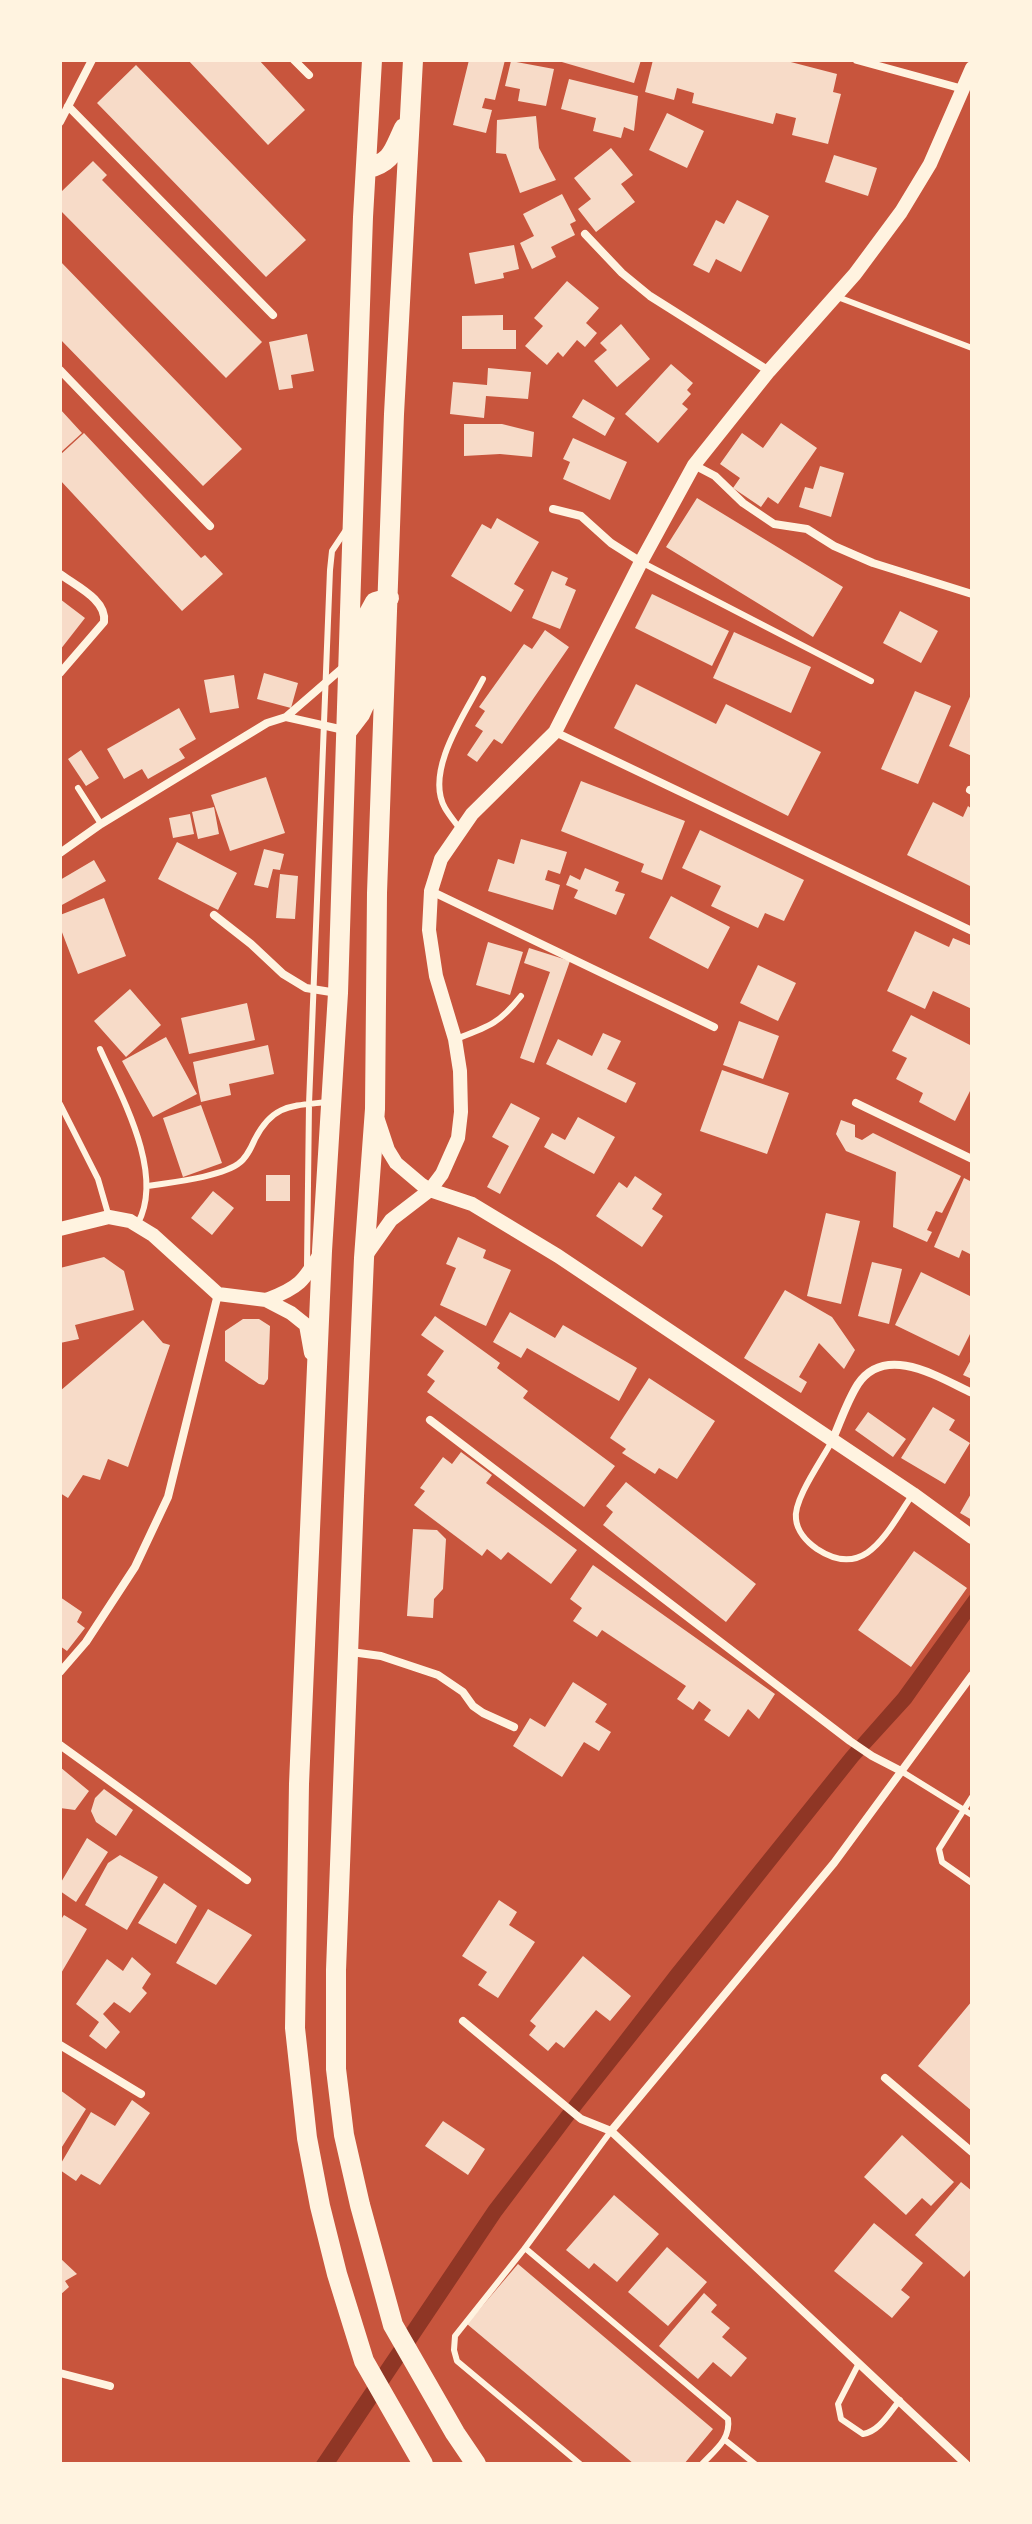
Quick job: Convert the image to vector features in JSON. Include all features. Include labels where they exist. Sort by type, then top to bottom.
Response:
[{"type":"main road","points":[[372,60],[338,993],[322,1251],[299,1798],[295,2028],[307,2138],[337,2274],[364,2361],[423,2464]]},
{"type":"main road","points":[[413,60],[394,414],[377,893],[375,1109],[364,1258],[337,1955],[336,2069],[350,2163],[393,2325],[414,2365],[476,2464]]},
{"type":"main road","points":[[366,169],[382,165],[391,157],[410,113]]},
{"type":"main road","points":[[347,731],[365,703],[369,613],[375,602],[389,598]]},
{"type":"street","points":[[60,122],[92,60]]},
{"type":"street","points":[[294,60],[309,75]]},
{"type":"street","points":[[364,1258],[391,1220],[430,1190],[442,1174],[458,1138],[461,1090],[455,1039],[442,999],[429,930],[431,891],[441,859],[478,807],[555,732],[694,465],[769,371],[855,274],[916,189],[969,77],[857,60]]},
{"type":"street","points":[[68,106],[273,315]]},
{"type":"street","points":[[585,234],[622,273],[650,296],[769,371]]},
{"type":"street","points":[[60,370],[210,526]]},
{"type":"street","points":[[694,465],[715,476],[743,503],[774,524],[807,529],[834,546],[873,563],[972,594]]},
{"type":"street","points":[[553,509],[581,516],[611,543],[641,562]]},
{"type":"street","points":[[60,574],[102,605],[105,616],[104,622],[60,673]]},
{"type":"street","points":[[60,853],[101,824],[267,723],[286,717],[349,662]]},
{"type":"street","points":[[286,717],[347,731]]},
{"type":"street","points":[[555,732],[972,931]]},
{"type":"street","points":[[431,891],[714,1027]]},
{"type":"street","points":[[214,915],[283,974],[306,988],[338,993]]},
{"type":"street","points":[[856,1103],[972,1159]]},
{"type":"street","points":[[375,1109],[388,1150],[396,1163],[430,1190],[472,1204],[514,1228],[913,1494],[972,1537]]},
{"type":"street","points":[[60,1229],[109,1217],[130,1221],[153,1235],[218,1294],[266,1300],[291,1313],[306,1325],[316,1376]]},
{"type":"street","points":[[266,1300],[290,1291],[307,1276],[322,1251]]},
{"type":"street","points":[[60,1672],[86,1642],[135,1567],[168,1497],[218,1294]]},
{"type":"street","points":[[832,1441],[860,1382],[873,1371],[890,1365],[922,1369],[972,1393]]},
{"type":"street","points":[[430,1420],[850,1741],[901,1771]]},
{"type":"street","points":[[350,1652],[381,1656],[438,1675],[463,1692],[473,1706],[483,1713],[514,1727]]},
{"type":"street","points":[[611,2131],[834,1863],[972,1675]]},
{"type":"street","points":[[60,1745],[247,1880]]},
{"type":"street","points":[[463,2021],[581,2119],[611,2131],[966,2464]]},
{"type":"street","points":[[60,2045],[141,2094]]},
{"type":"street","points":[[885,2078],[971,2150]]},
{"type":"street","points":[[60,2373],[110,2386]]},
{"type":"lane","points":[[835,296],[972,348]]},
{"type":"lane","points":[[307,1276],[309,1104],[332,551],[353,521]]},
{"type":"lane","points":[[641,562],[871,681]]},
{"type":"lane","points":[[460,829],[444,807],[439,788],[440,773],[445,753],[483,679]]},
{"type":"lane","points":[[78,788],[101,824]]},
{"type":"lane","points":[[455,1039],[492,1025],[505,1016],[521,996]]},
{"type":"lane","points":[[100,1049],[132,1119],[142,1156],[147,1186],[145,1210],[137,1225]]},
{"type":"lane","points":[[147,1186],[177,1182],[238,1164],[269,1117],[291,1106],[331,1102]]},
{"type":"lane","points":[[60,1104],[98,1179],[109,1217]]},
{"type":"lane","points":[[832,1441],[798,1502],[795,1518],[800,1532],[812,1546],[841,1559],[856,1559],[871,1552],[913,1494]]},
{"type":"lane","points":[[901,1771],[972,1815]]},
{"type":"lane","points":[[972,1797],[939,1849],[942,1862],[972,1883]]},
{"type":"lane","points":[[580,2464],[457,2361],[455,2336],[525,2248],[611,2131]]},
{"type":"lane","points":[[525,2248],[728,2419],[730,2429],[725,2440],[702,2464]]},
{"type":"lane","points":[[859,2363],[838,2404],[841,2419],[863,2434],[870,2433],[877,2429],[900,2400]]},
{"type":"lane","points":[[725,2440],[755,2464]]},
{"type":"shaded area","points":[[972,1592],[972,1616],[911,1703],[858,1761],[583,2107],[501,2216],[335,2464],[315,2464],[489,2206],[672,1969],[846,1753],[898,1694]]},
{"type":"building","points":[[188,60],[259,60],[305,110],[268,145]]},
{"type":"building","points":[[469,60],[505,60],[495,100],[485,98],[482,108],[492,110],[486,133],[453,125]]},
{"type":"building","points":[[555,60],[641,60],[634,83]]},
{"type":"building","points":[[653,60],[783,60],[837,74],[833,92],[841,94],[828,144],[792,135],[796,118],[776,113],[773,124],[692,103],[694,93],[677,88],[674,100],[645,92]]},
{"type":"building","points":[[511,61],[554,69],[546,106],[518,101],[520,89],[505,86]]},
{"type":"building","points":[[136,65],[306,240],[266,277],[97,103]]},
{"type":"building","points":[[569,79],[638,96],[634,131],[624,127],[621,138],[593,131],[596,118],[561,109]]},
{"type":"building","points":[[667,113],[704,131],[687,168],[649,150]]},
{"type":"building","points":[[536,116],[539,148],[556,180],[520,193],[506,154],[496,153],[497,120]]},
{"type":"building","points":[[611,148],[633,175],[621,184],[635,202],[596,232],[578,209],[591,199],[574,178]]},
{"type":"building","points":[[834,155],[877,168],[868,196],[825,182]]},
{"type":"building","points":[[93,161],[107,175],[102,180],[262,342],[226,378],[60,210],[60,193]]},
{"type":"building","points":[[562,194],[576,221],[570,224],[575,235],[551,247],[556,257],[532,269],[520,243],[534,236],[523,214]]},
{"type":"building","points":[[737,200],[769,216],[741,272],[716,259],[709,273],[693,265],[716,220],[724,224]]},
{"type":"building","points":[[514,245],[519,269],[503,273],[504,278],[475,284],[469,253]]},
{"type":"building","points":[[60,261],[242,449],[203,486],[60,339]]},
{"type":"building","points":[[567,281],[599,308],[586,323],[597,333],[585,347],[577,340],[563,357],[558,352],[547,365],[525,346],[543,326],[534,318]]},
{"type":"building","points":[[503,315],[503,330],[516,330],[516,349],[462,349],[462,316]]},
{"type":"building","points":[[621,324],[650,359],[617,387],[594,361],[607,350],[600,343]]},
{"type":"building","points":[[307,334],[314,371],[291,375],[293,388],[279,390],[269,342]]},
{"type":"building","points":[[671,364],[693,383],[687,390],[691,394],[682,404],[688,409],[658,443],[625,414]]},
{"type":"building","points":[[488,368],[531,372],[528,399],[486,396],[484,418],[450,414],[453,382],[487,385]]},
{"type":"building","points":[[583,399],[615,418],[605,436],[572,417]]},
{"type":"building","points":[[60,409],[82,433],[60,453]]},
{"type":"building","points":[[781,423],[817,448],[778,504],[768,497],[761,507],[733,488],[740,478],[720,464],[742,433],[763,448]]},
{"type":"building","points":[[464,424],[502,424],[534,432],[532,457],[500,454],[464,456]]},
{"type":"building","points":[[84,433],[201,558],[205,555],[223,574],[182,611],[60,480],[60,455]]},
{"type":"building","points":[[573,438],[627,462],[610,500],[563,479],[570,462],[563,459]]},
{"type":"building","points":[[820,466],[844,473],[831,517],[799,507],[805,487],[813,489]]},
{"type":"building","points":[[697,498],[843,587],[813,637],[666,547]]},
{"type":"building","points":[[497,518],[539,542],[514,584],[524,590],[511,612],[451,576],[482,524],[491,529]]},
{"type":"building","points":[[552,571],[568,578],[565,585],[576,590],[560,629],[532,618]]},
{"type":"building","points":[[652,594],[729,631],[712,666],[635,628]]},
{"type":"building","points":[[60,599],[85,618],[60,650]]},
{"type":"building","points":[[900,611],[938,631],[921,663],[883,643]]},
{"type":"building","points":[[545,630],[569,647],[502,744],[494,739],[477,762],[467,755],[483,731],[475,726],[485,711],[479,707],[524,644],[532,649]]},
{"type":"building","points":[[734,632],[811,667],[791,713],[713,678]]},
{"type":"building","points":[[264,673],[298,683],[291,708],[257,699]]},
{"type":"building","points":[[234,675],[239,708],[210,713],[204,680]]},
{"type":"building","points":[[636,684],[716,724],[726,704],[821,752],[788,816],[614,728]]},
{"type":"building","points":[[915,691],[951,706],[918,784],[881,769]]},
{"type":"building","points":[[972,692],[972,756],[949,746]]},
{"type":"building","points":[[179,708],[196,739],[179,749],[185,758],[148,779],[142,769],[124,779],[107,749]]},
{"type":"building","points":[[81,750],[99,778],[86,786],[68,759]]},
{"type":"building","points":[[266,777],[285,833],[230,851],[211,795]]},
{"type":"building","points":[[581,781],[685,821],[662,880],[641,872],[644,864],[561,831]]},
{"type":"building","points":[[933,802],[963,817],[968,806],[972,809],[972,887],[907,855]]},
{"type":"building","points":[[214,807],[219,834],[198,839],[192,812]]},
{"type":"building","points":[[190,814],[194,834],[173,838],[169,818]]},
{"type":"building","points":[[700,830],[804,880],[784,921],[765,913],[758,928],[711,906],[721,886],[682,868]]},
{"type":"building","points":[[521,839],[567,852],[560,874],[548,870],[545,880],[560,885],[553,910],[488,891],[498,859],[514,864]]},
{"type":"building","points":[[177,842],[237,873],[218,910],[158,879]]},
{"type":"building","points":[[264,849],[284,854],[280,870],[273,869],[268,888],[254,885]]},
{"type":"building","points":[[94,860],[106,881],[60,906],[60,880]]},
{"type":"building","points":[[585,868],[619,882],[615,891],[625,894],[616,915],[574,898],[578,890],[566,885],[570,875],[580,880]]},
{"type":"building","points":[[280,874],[298,876],[295,919],[276,918]]},
{"type":"building","points":[[671,896],[730,927],[708,969],[649,938]]},
{"type":"building","points":[[104,898],[126,956],[78,974],[60,927],[60,915]]},
{"type":"building","points":[[915,931],[949,947],[953,938],[972,946],[972,1009],[933,991],[925,1009],[887,991]]},
{"type":"building","points":[[488,942],[523,952],[510,995],[476,985]]},
{"type":"building","points":[[529,948],[570,961],[534,1063],[520,1058],[550,972],[524,963]]},
{"type":"building","points":[[758,965],[796,983],[778,1021],[740,1003]]},
{"type":"building","points":[[130,989],[161,1025],[126,1057],[94,1021]]},
{"type":"building","points":[[247,1003],[255,1040],[189,1054],[181,1018]]},
{"type":"building","points":[[911,1015],[972,1046],[972,1087],[955,1121],[919,1102],[923,1093],[896,1079],[907,1058],[892,1051]]},
{"type":"building","points":[[739,1021],[779,1036],[763,1079],[723,1065]]},
{"type":"building","points":[[603,1033],[621,1041],[607,1069],[636,1083],[626,1103],[546,1064],[558,1039],[592,1056]]},
{"type":"building","points":[[166,1037],[197,1094],[153,1117],[122,1061]]},
{"type":"building","points":[[268,1045],[274,1074],[229,1084],[231,1095],[201,1102],[193,1062]]},
{"type":"building","points":[[722,1070],[789,1093],[767,1154],[700,1131]]},
{"type":"building","points":[[511,1103],[540,1118],[500,1194],[487,1187],[509,1146],[492,1137]]},
{"type":"building","points":[[201,1105],[222,1163],[183,1177],[163,1118]]},
{"type":"building","points":[[578,1117],[615,1137],[594,1174],[544,1147],[552,1133],[565,1140]]},
{"type":"building","points":[[841,1120],[855,1125],[855,1137],[862,1140],[873,1133],[961,1176],[942,1213],[936,1211],[927,1230],[932,1232],[927,1242],[893,1227],[896,1172],[846,1151],[836,1134]]},
{"type":"building","points":[[266,1175],[290,1175],[290,1201],[266,1201]]},
{"type":"building","points":[[635,1176],[662,1194],[652,1209],[663,1216],[642,1247],[596,1216],[619,1182],[627,1188]]},
{"type":"building","points":[[964,1178],[972,1182],[972,1255],[962,1250],[959,1258],[934,1247]]},
{"type":"building","points":[[213,1191],[234,1208],[212,1235],[191,1218]]},
{"type":"building","points":[[826,1213],[860,1221],[841,1304],[807,1296]]},
{"type":"building","points":[[458,1237],[486,1250],[483,1258],[511,1270],[486,1326],[440,1305],[456,1268],[446,1264]]},
{"type":"building","points":[[104,1257],[124,1271],[134,1310],[75,1325],[79,1339],[60,1343],[60,1268]]},
{"type":"building","points":[[872,1262],[902,1269],[889,1324],[858,1316]]},
{"type":"building","points":[[921,1272],[972,1297],[972,1330],[959,1356],[895,1325]]},
{"type":"building","points":[[785,1290],[832,1317],[855,1350],[844,1369],[819,1343],[799,1377],[807,1382],[801,1393],[744,1358]]},
{"type":"building","points":[[510,1312],[555,1338],[563,1325],[637,1368],[619,1401],[527,1348],[521,1358],[493,1342]]},
{"type":"building","points":[[435,1316],[500,1363],[497,1368],[528,1391],[523,1398],[615,1466],[584,1507],[427,1392],[435,1381],[427,1375],[444,1351],[421,1335]]},
{"type":"building","points":[[243,1319],[259,1319],[270,1326],[268,1379],[264,1385],[225,1361],[225,1331]]},
{"type":"building","points":[[143,1320],[163,1343],[170,1345],[128,1467],[108,1459],[100,1480],[83,1475],[68,1498],[60,1493],[60,1391]]},
{"type":"building","points":[[972,1358],[972,1379],[963,1375]]},
{"type":"building","points":[[649,1378],[715,1421],[677,1479],[659,1468],[655,1474],[622,1453],[626,1449],[610,1438]]},
{"type":"building","points":[[933,1407],[955,1420],[949,1430],[970,1443],[945,1484],[901,1458]]},
{"type":"building","points":[[868,1412],[906,1439],[893,1457],[855,1430]]},
{"type":"building","points":[[461,1452],[492,1475],[486,1483],[577,1550],[551,1584],[508,1552],[501,1560],[487,1549],[482,1556],[414,1505],[425,1491],[420,1488],[443,1457],[452,1464]]},
{"type":"building","points":[[626,1482],[756,1584],[726,1622],[603,1525],[613,1512],[606,1506]]},
{"type":"building","points":[[972,1492],[972,1520],[960,1513]]},
{"type":"building","points":[[413,1529],[437,1530],[446,1539],[443,1589],[434,1599],[433,1618],[407,1616]]},
{"type":"building","points":[[914,1551],[967,1588],[911,1667],[858,1630]]},
{"type":"building","points":[[593,1565],[775,1694],[759,1719],[748,1709],[729,1737],[704,1720],[711,1710],[699,1701],[693,1710],[677,1699],[686,1686],[602,1630],[597,1637],[573,1621],[582,1608],[570,1599]]},
{"type":"building","points":[[60,1597],[82,1612],[77,1622],[85,1628],[67,1651],[60,1646]]},
{"type":"building","points":[[573,1682],[607,1704],[595,1722],[611,1732],[599,1751],[584,1742],[562,1777],[513,1746],[530,1718],[545,1727]]},
{"type":"building","points":[[60,1767],[89,1791],[75,1810],[60,1808]]},
{"type":"building","points":[[104,1789],[133,1810],[116,1836],[96,1822],[91,1811],[95,1798]]},
{"type":"building","points":[[87,1838],[108,1852],[76,1902],[60,1891],[60,1884]]},
{"type":"building","points":[[120,1855],[158,1877],[127,1930],[85,1905],[108,1863]]},
{"type":"building","points":[[164,1883],[197,1906],[176,1944],[138,1923]]},
{"type":"building","points":[[499,1900],[517,1912],[509,1925],[535,1942],[498,1998],[478,1985],[487,1972],[462,1956]]},
{"type":"building","points":[[208,1909],[252,1935],[216,1985],[176,1963]]},
{"type":"building","points":[[64,1915],[87,1929],[60,1975],[60,1921]]},
{"type":"building","points":[[583,1956],[631,1996],[610,2021],[596,2010],[564,2048],[556,2042],[548,2051],[529,2035],[536,2026],[530,2021]]},
{"type":"building","points":[[132,1957],[151,1974],[142,1988],[147,1993],[130,2013],[114,2002],[103,2014],[120,2032],[106,2049],[89,2036],[99,2022],[76,2004],[107,1959],[123,1971]]},
{"type":"building","points":[[972,2001],[972,2111],[918,2066]]},
{"type":"building","points":[[60,2090],[86,2109],[60,2150]]},
{"type":"building","points":[[132,2100],[150,2113],[100,2185],[81,2174],[76,2181],[60,2170],[91,2112],[115,2126]]},
{"type":"building","points":[[443,2121],[485,2149],[468,2175],[425,2146]]},
{"type":"building","points":[[902,2135],[954,2182],[931,2206],[922,2198],[906,2215],[864,2177]]},
{"type":"building","points":[[961,2182],[972,2191],[972,2268],[964,2277],[915,2235]]},
{"type":"building","points":[[614,2195],[659,2234],[617,2282],[594,2263],[589,2269],[566,2250]]},
{"type":"building","points":[[874,2223],[923,2263],[901,2290],[910,2297],[892,2318],[834,2271]]},
{"type":"building","points":[[667,2247],[707,2282],[668,2326],[628,2292]]},
{"type":"building","points":[[60,2258],[77,2274],[65,2281],[69,2287],[60,2295]]},
{"type":"building","points":[[518,2264],[713,2429],[684,2464],[634,2464],[467,2324]]},
{"type":"building","points":[[704,2293],[717,2305],[711,2312],[730,2328],[722,2337],[747,2358],[731,2377],[713,2362],[698,2379],[659,2346]]}]
